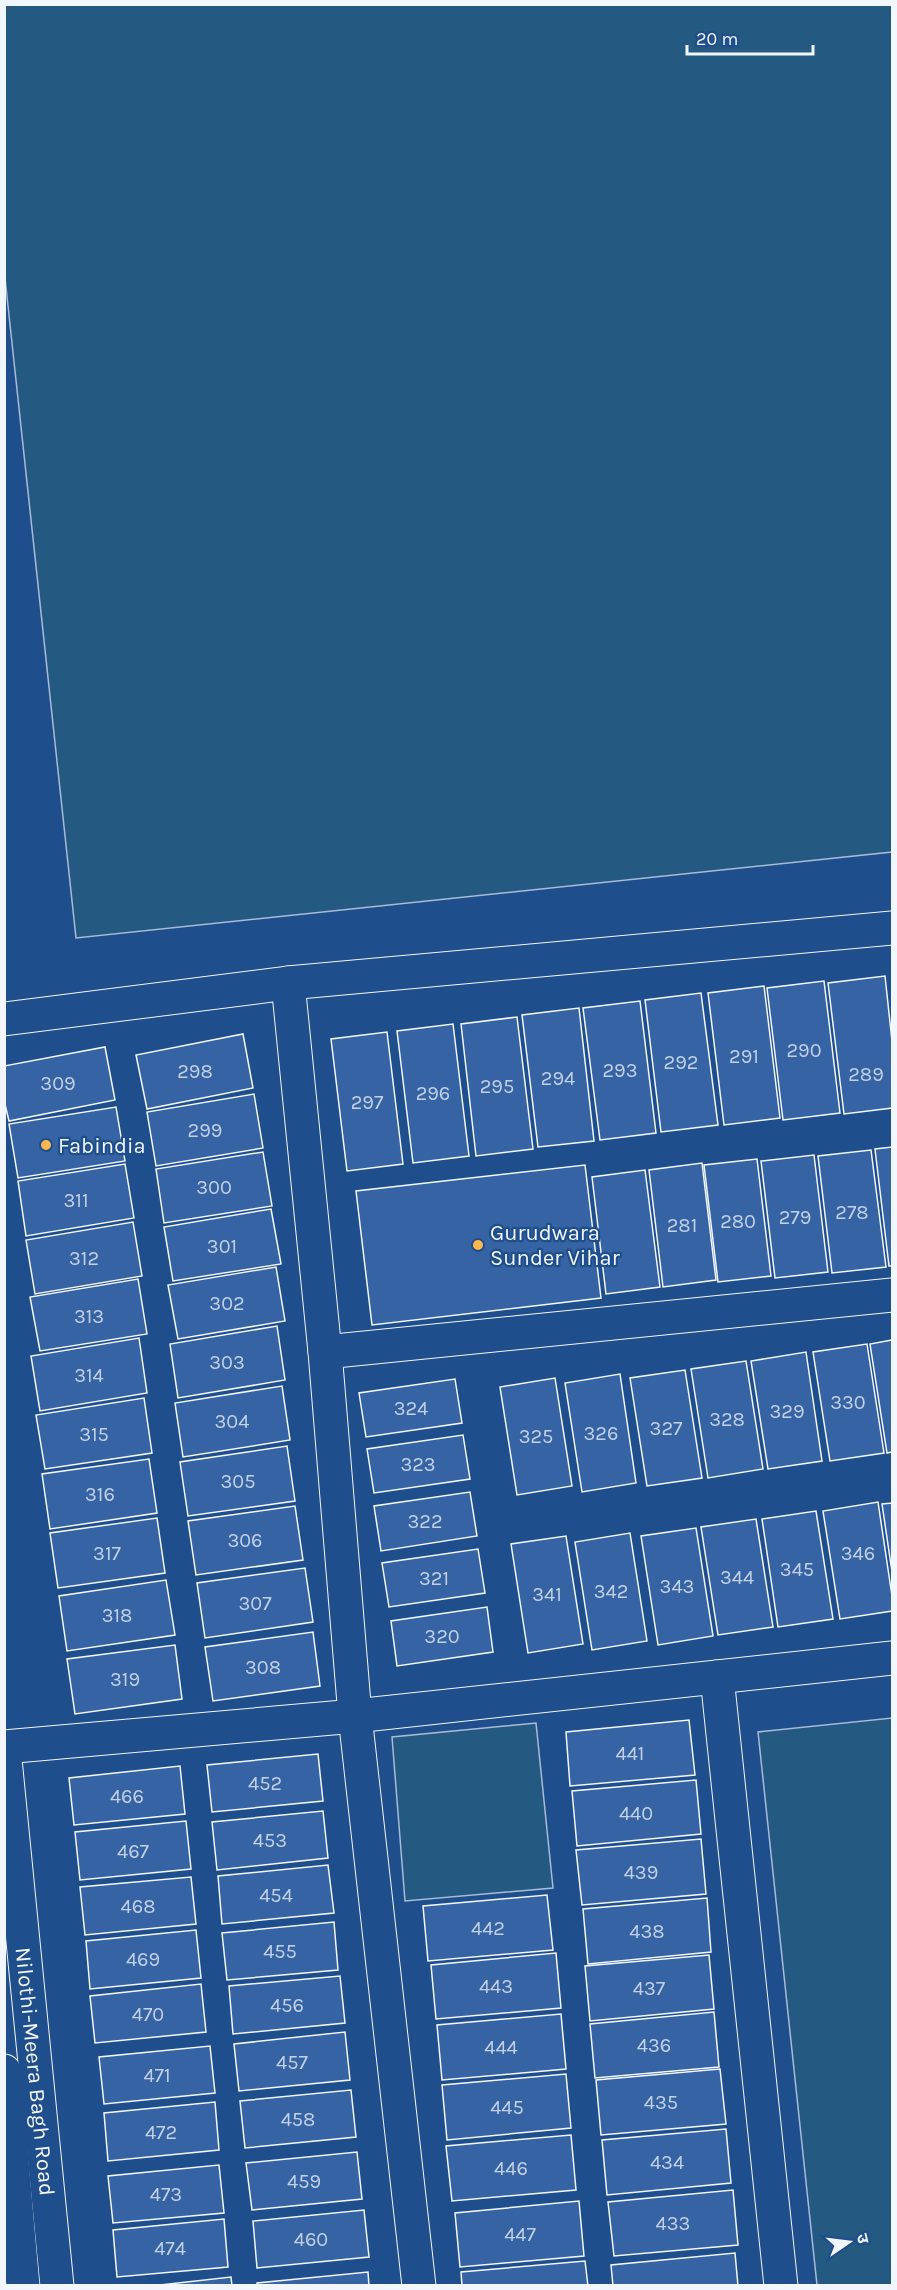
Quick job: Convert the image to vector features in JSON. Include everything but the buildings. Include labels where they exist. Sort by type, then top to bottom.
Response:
[{"type":"street","points":[[4,1019],[288,983],[892,928]]},
{"type":"street","points":[[288,983],[325,1352],[355,1716],[419,2286]]},
{"type":"street","points":[[325,1352],[892,1295]]},
{"type":"street","points":[[4,1748],[355,1716],[892,1658]]},
{"type":"street","points":[[717,1677],[782,2286]]},
{"type":"street","name":"Nilothi-Meera Bagh Road","points":[[4,1748],[57,2286]]},
{"type":"street","name":"Nilothi-Meera Bagh Road","points":[[4,2071],[23,2286]]},
{"type":"shaded area","points":[[4,5],[892,5],[892,852],[76,938],[5,278]]},
{"type":"shaded area","points":[[892,1718],[892,2285],[817,2285],[758,1732]]},
{"type":"shaded area","points":[[536,1723],[553,1888],[405,1901],[392,1737]]},
{"type":"place","name":"Fabindia","points":[[46,1145]]},
{"type":"place","name":"Gurudwara Sunder Vihar","points":[[478,1245]]}]
